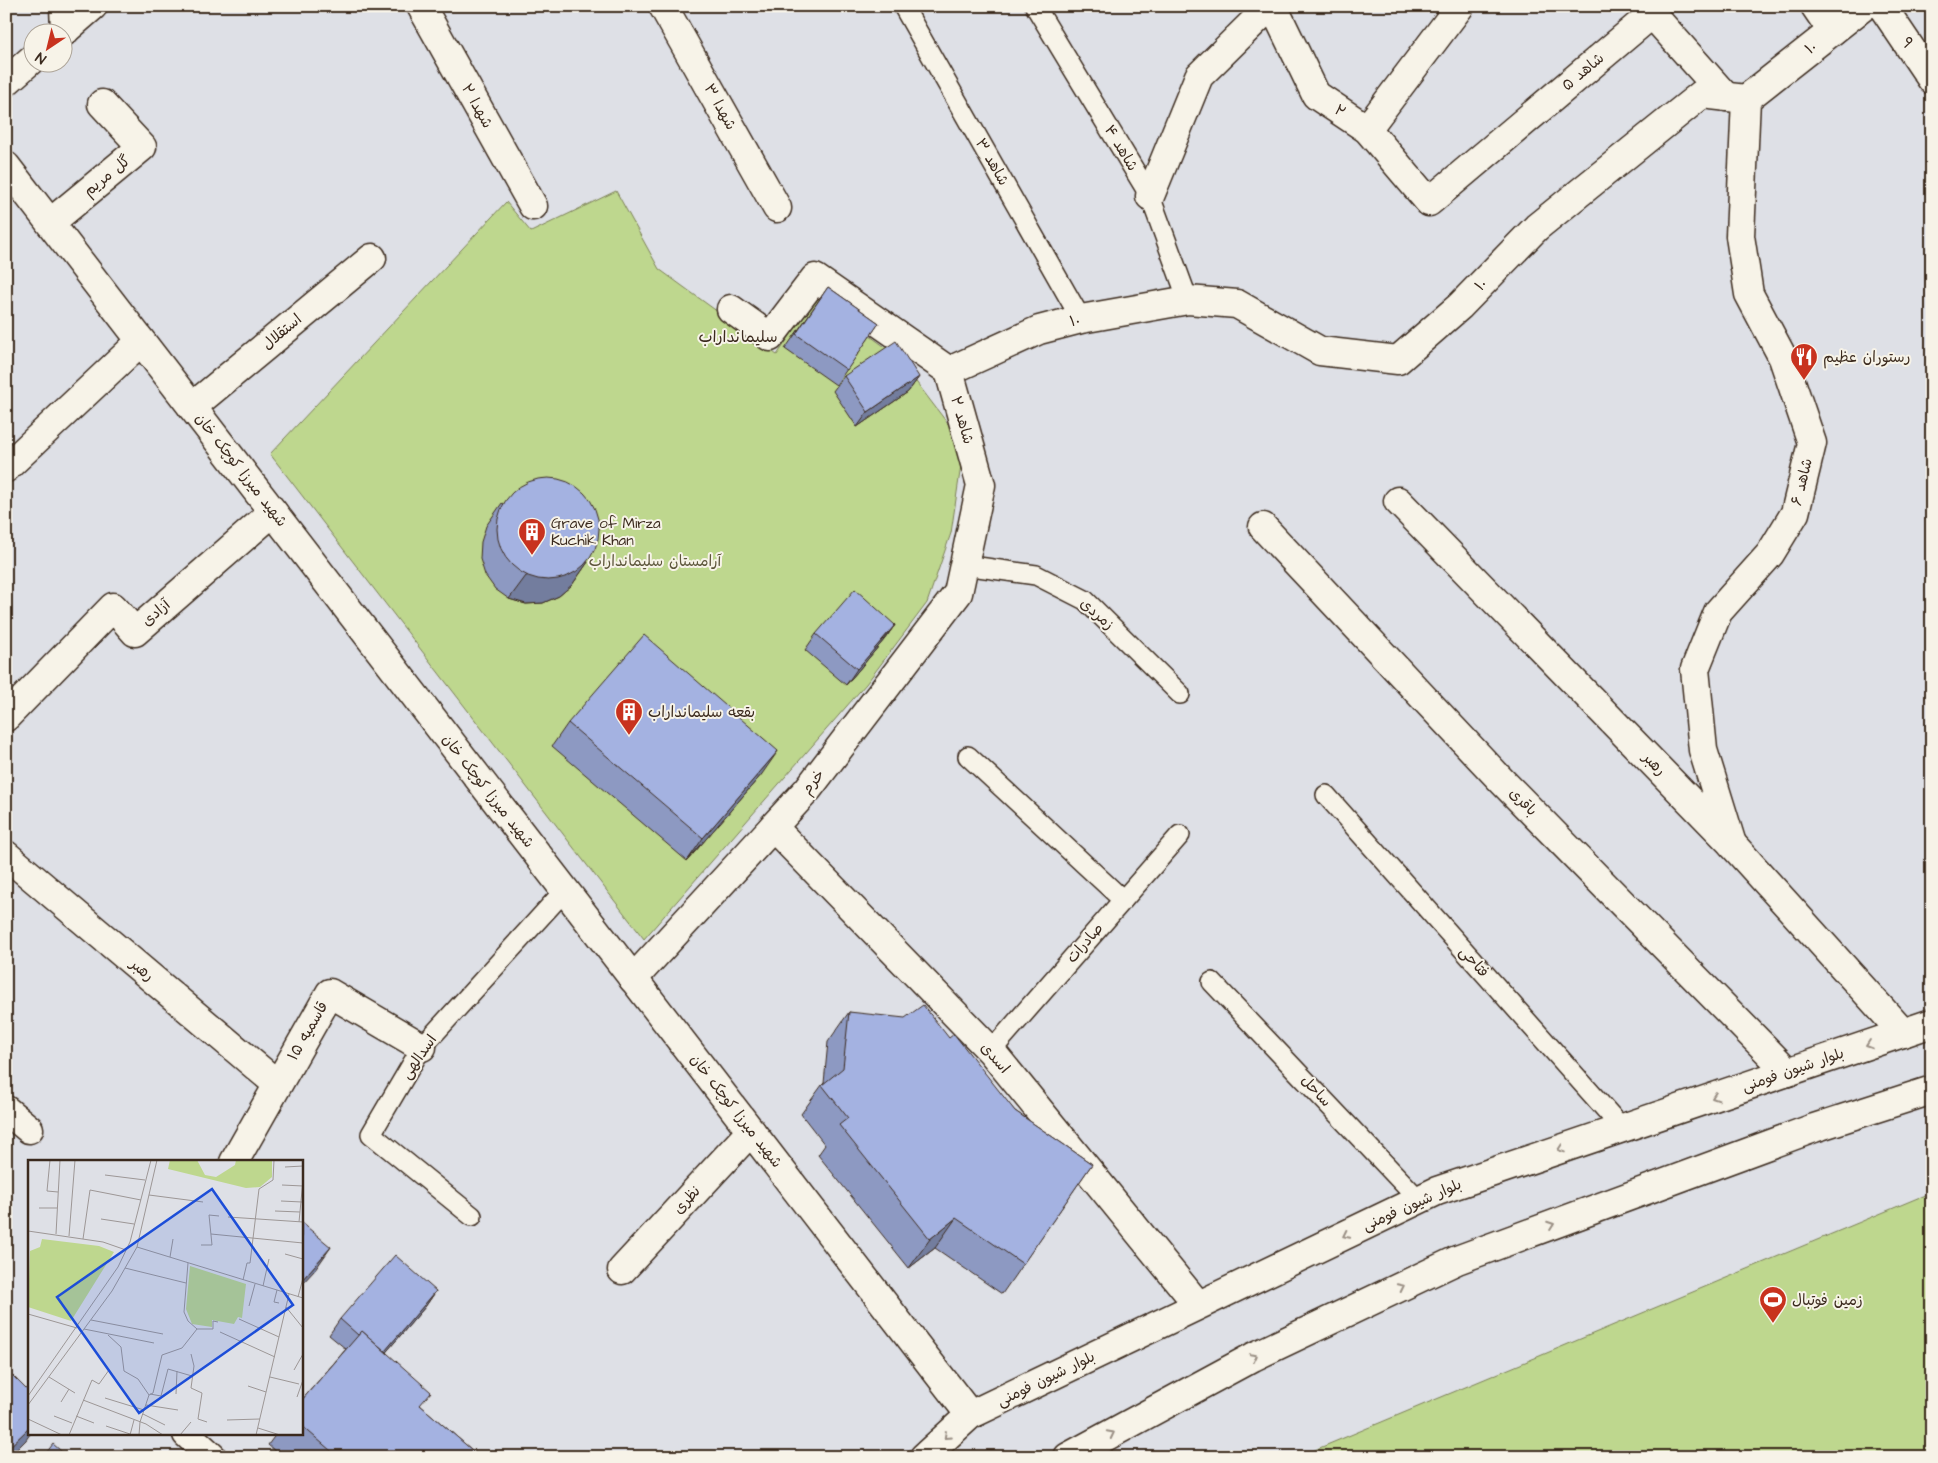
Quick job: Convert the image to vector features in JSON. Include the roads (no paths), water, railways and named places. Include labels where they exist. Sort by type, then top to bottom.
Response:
[{"type":"street","points":[[66,22],[93,6]]},
{"type":"street","name":"شهدا ۲","points":[[421,6],[534,206]]},
{"type":"street","name":"شهدا ۳","points":[[663,6],[777,208]]},
{"type":"street","points":[[1150,196],[1199,76],[1271,6]]},
{"type":"street","name":"۲","points":[[1271,6],[1316,95],[1368,129],[1429,202]]},
{"type":"street","points":[[1368,129],[1460,6]]},
{"type":"street","points":[[1815,6],[1832,31]]},
{"type":"street","name":"۱۰","points":[[949,371],[1039,330],[1081,319],[1188,300],[1237,304],[1320,351],[1398,360],[1460,306],[1537,227],[1694,100],[1702,94],[1736,98],[1832,31],[1864,6]]},
{"type":"street","name":"۹","points":[[1882,6],[1932,80]]},
{"type":"street","name":"شاهد ۵","points":[[1429,202],[1652,14],[1736,98]]},
{"type":"street","points":[[6,82],[22,68]]},
{"type":"street","name":"شاهد ۶","points":[[1732,844],[1703,750],[1695,669],[1718,612],[1770,554],[1795,513],[1812,443],[1783,358],[1748,294],[1740,236],[1736,98]]},
{"type":"street","name":"گل مریم","points":[[50,222],[142,147],[102,104]]},
{"type":"street","name":"شهید میرزا کوچک خان","points":[[6,166],[970,1415]]},
{"type":"street","name":"استقلال","points":[[192,407],[372,258]]},
{"type":"street","points":[[731,309],[770,337],[815,278],[949,371]]},
{"type":"street","points":[[6,468],[141,342]]},
{"type":"street","name":"شاهد ۲","points":[[949,371],[981,485],[964,565]]},
{"type":"street","name":"رهبر","points":[[1398,501],[1732,844],[1903,1033]]},
{"type":"street","name":"آزادی","points":[[6,717],[113,607],[135,632],[273,512]]},
{"type":"street","name":"باقری","points":[[1263,527],[1494,773],[1788,1072]]},
{"type":"street","name":"خرم","points":[[633,978],[808,789],[958,593],[964,565]]},
{"type":"street","name":"اسدی","points":[[773,827],[991,1051],[1198,1305]]},
{"type":"street","name":"رهبر","points":[[6,854],[277,1084]]},
{"type":"street","name":"قاسمیه ۱۵","points":[[235,1160],[330,993],[422,1047]]},
{"type":"street","name":"بلوار شیون فومنی","points":[[924,1457],[970,1415],[1437,1191],[1932,1023]]},
{"type":"street","points":[[1076,1455],[1253,1357],[1457,1260],[1814,1128],[1932,1090]]},
{"type":"street","points":[[6,1110],[29,1128]]},
{"type":"street","name":"نظری","points":[[622,1270],[751,1131]]},
{"type":"street","points":[[189,1436],[212,1457]]},
{"type":"lane","name":"شاهد ۳","points":[[903,6],[1081,319]]},
{"type":"lane","name":"شاهد ۴","points":[[1035,6],[1150,196],[1188,300]]},
{"type":"lane","name":"زمردی","points":[[964,565],[1036,575],[1085,600],[1180,694]]},
{"type":"lane","points":[[968,756],[1123,900]]},
{"type":"lane","name":"فتاحی","points":[[1326,795],[1622,1128]]},
{"type":"lane","name":"صادرات","points":[[991,1051],[1180,835]]},
{"type":"lane","name":"اسدالهی","points":[[472,1216],[371,1134],[422,1047],[565,890]]},
{"type":"lane","name":"ساحل","points":[[1212,982],[1419,1200]]},
{"type":"place","name":"رستوران عظیم","points":[[1804,381]]},
{"type":"place","name":"Grave of Mirza Kuchik Khan","points":[[532,556]]},
{"type":"place","name":"بقعه سلیمانداراب","points":[[629,736]]},
{"type":"place","name":"زمین فوتبال","points":[[1773,1324]]},
{"type":"district","name":"سلیمانداراب","points":[[738,337]]},
{"type":"park label","name":"آرامستان سلیمانداراب","points":[[655,561]]}]
